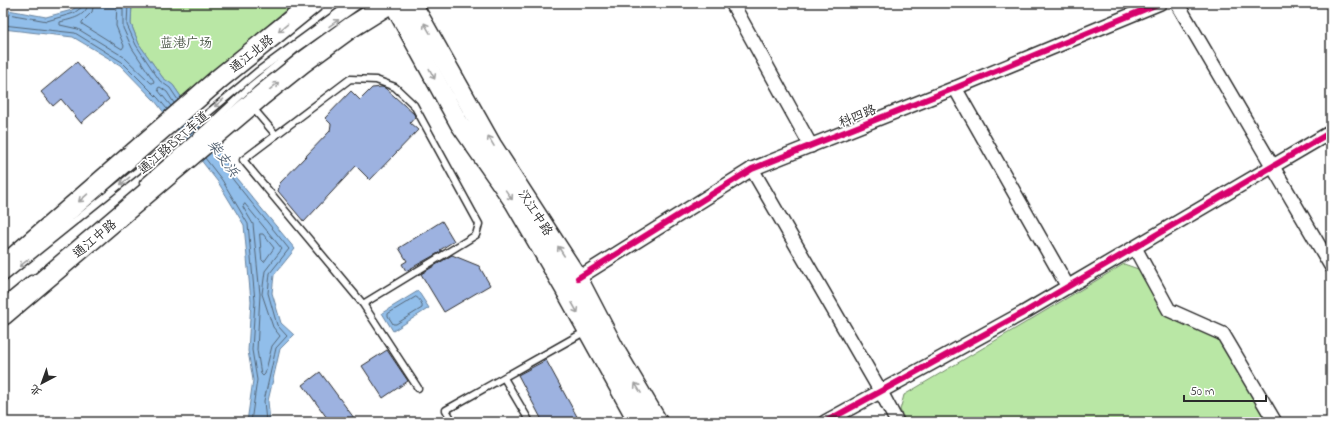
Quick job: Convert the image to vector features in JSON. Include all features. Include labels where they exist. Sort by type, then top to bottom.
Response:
[{"type":"main road","name":"通江北路","points":[[171,133],[196,111],[220,78],[313,3]]},
{"type":"main road","points":[[209,133],[250,105],[326,45],[350,28],[392,3]]},
{"type":"main road","name":"汉江中路","points":[[392,3],[459,123],[514,202],[638,422]]},
{"type":"main road","name":"汉江中路","points":[[412,3],[492,145],[578,278],[617,353],[658,422]]},
{"type":"main road","points":[[3,267],[171,133]]},
{"type":"main road","name":"通江中路","points":[[3,315],[209,133]]},
{"type":"street","points":[[732,3],[811,146]]},
{"type":"street","name":"科四路","points":[[578,278],[752,169],[955,88],[1160,3]]},
{"type":"street","points":[[1177,3],[1331,266]]},
{"type":"street","points":[[955,88],[1068,287]]},
{"type":"street","points":[[825,422],[1024,313],[1331,132]]},
{"type":"street","points":[[752,169],[897,422]]},
{"type":"street","points":[[1135,248],[1169,310],[1223,334],[1275,422]]},
{"type":"lane","name":"通江路BRT车道","points":[[196,111],[256,72],[350,3]]},
{"type":"lane","name":"通江路BRT车道","points":[[209,133],[252,85],[296,49],[361,3]]},
{"type":"lane","points":[[363,304],[476,235],[479,224],[414,105],[395,86],[376,80],[350,79],[243,160],[363,304],[418,388]]},
{"type":"lane","points":[[250,105],[276,135]]},
{"type":"lane","name":"通江路BRT车道","points":[[3,279],[171,133]]},
{"type":"lane","name":"通江路BRT车道","points":[[137,188],[183,156]]},
{"type":"lane","points":[[3,302],[36,275]]},
{"type":"lane","points":[[453,422],[446,410],[587,330]]},
{"type":"lane","points":[[504,378],[530,422]]},
{"type":"green space","name":"蓝港广场","points":[[132,3],[294,3],[182,98],[173,85],[163,78],[139,44],[131,24]]},
{"type":"green space","points":[[1124,264],[1141,270],[1165,314],[1219,338],[1270,422],[906,422],[900,410],[904,395]]},
{"type":"water","points":[[81,3],[132,3],[131,24],[139,44],[163,78],[173,85],[237,179],[295,249],[274,275],[272,293],[281,323],[294,335],[280,349],[268,401],[270,422],[247,422],[253,380],[248,351],[251,301],[244,225],[218,182],[155,101],[120,65],[73,37],[3,29],[3,9],[46,17],[72,10]]},
{"type":"water","points":[[418,291],[429,308],[393,331],[382,313]]},
{"type":"building","points":[[77,62],[109,99],[81,123],[61,99],[53,106],[41,92]]},
{"type":"building","points":[[382,87],[414,114],[415,117],[410,123],[418,130],[370,180],[356,166],[304,222],[278,191],[280,183],[330,131],[331,124],[325,118],[351,91],[360,100],[372,88]]},
{"type":"building","points":[[442,221],[454,241],[440,250],[442,251],[406,271],[402,264],[407,261],[399,248]]},
{"type":"building","points":[[452,255],[479,266],[490,285],[444,312],[421,274]]},
{"type":"building","points":[[387,350],[408,381],[383,398],[362,366]]},
{"type":"building","points":[[546,360],[580,422],[543,422],[518,375]]},
{"type":"building","points":[[320,372],[357,422],[330,422],[303,385]]},
{"type":"cycle path","points":[[578,278],[752,169],[955,88],[1160,3]]},
{"type":"cycle path","points":[[825,422],[1023,313],[1331,132]]},
{"type":"water label","name":"柴支浜","points":[[224,158]]}]
